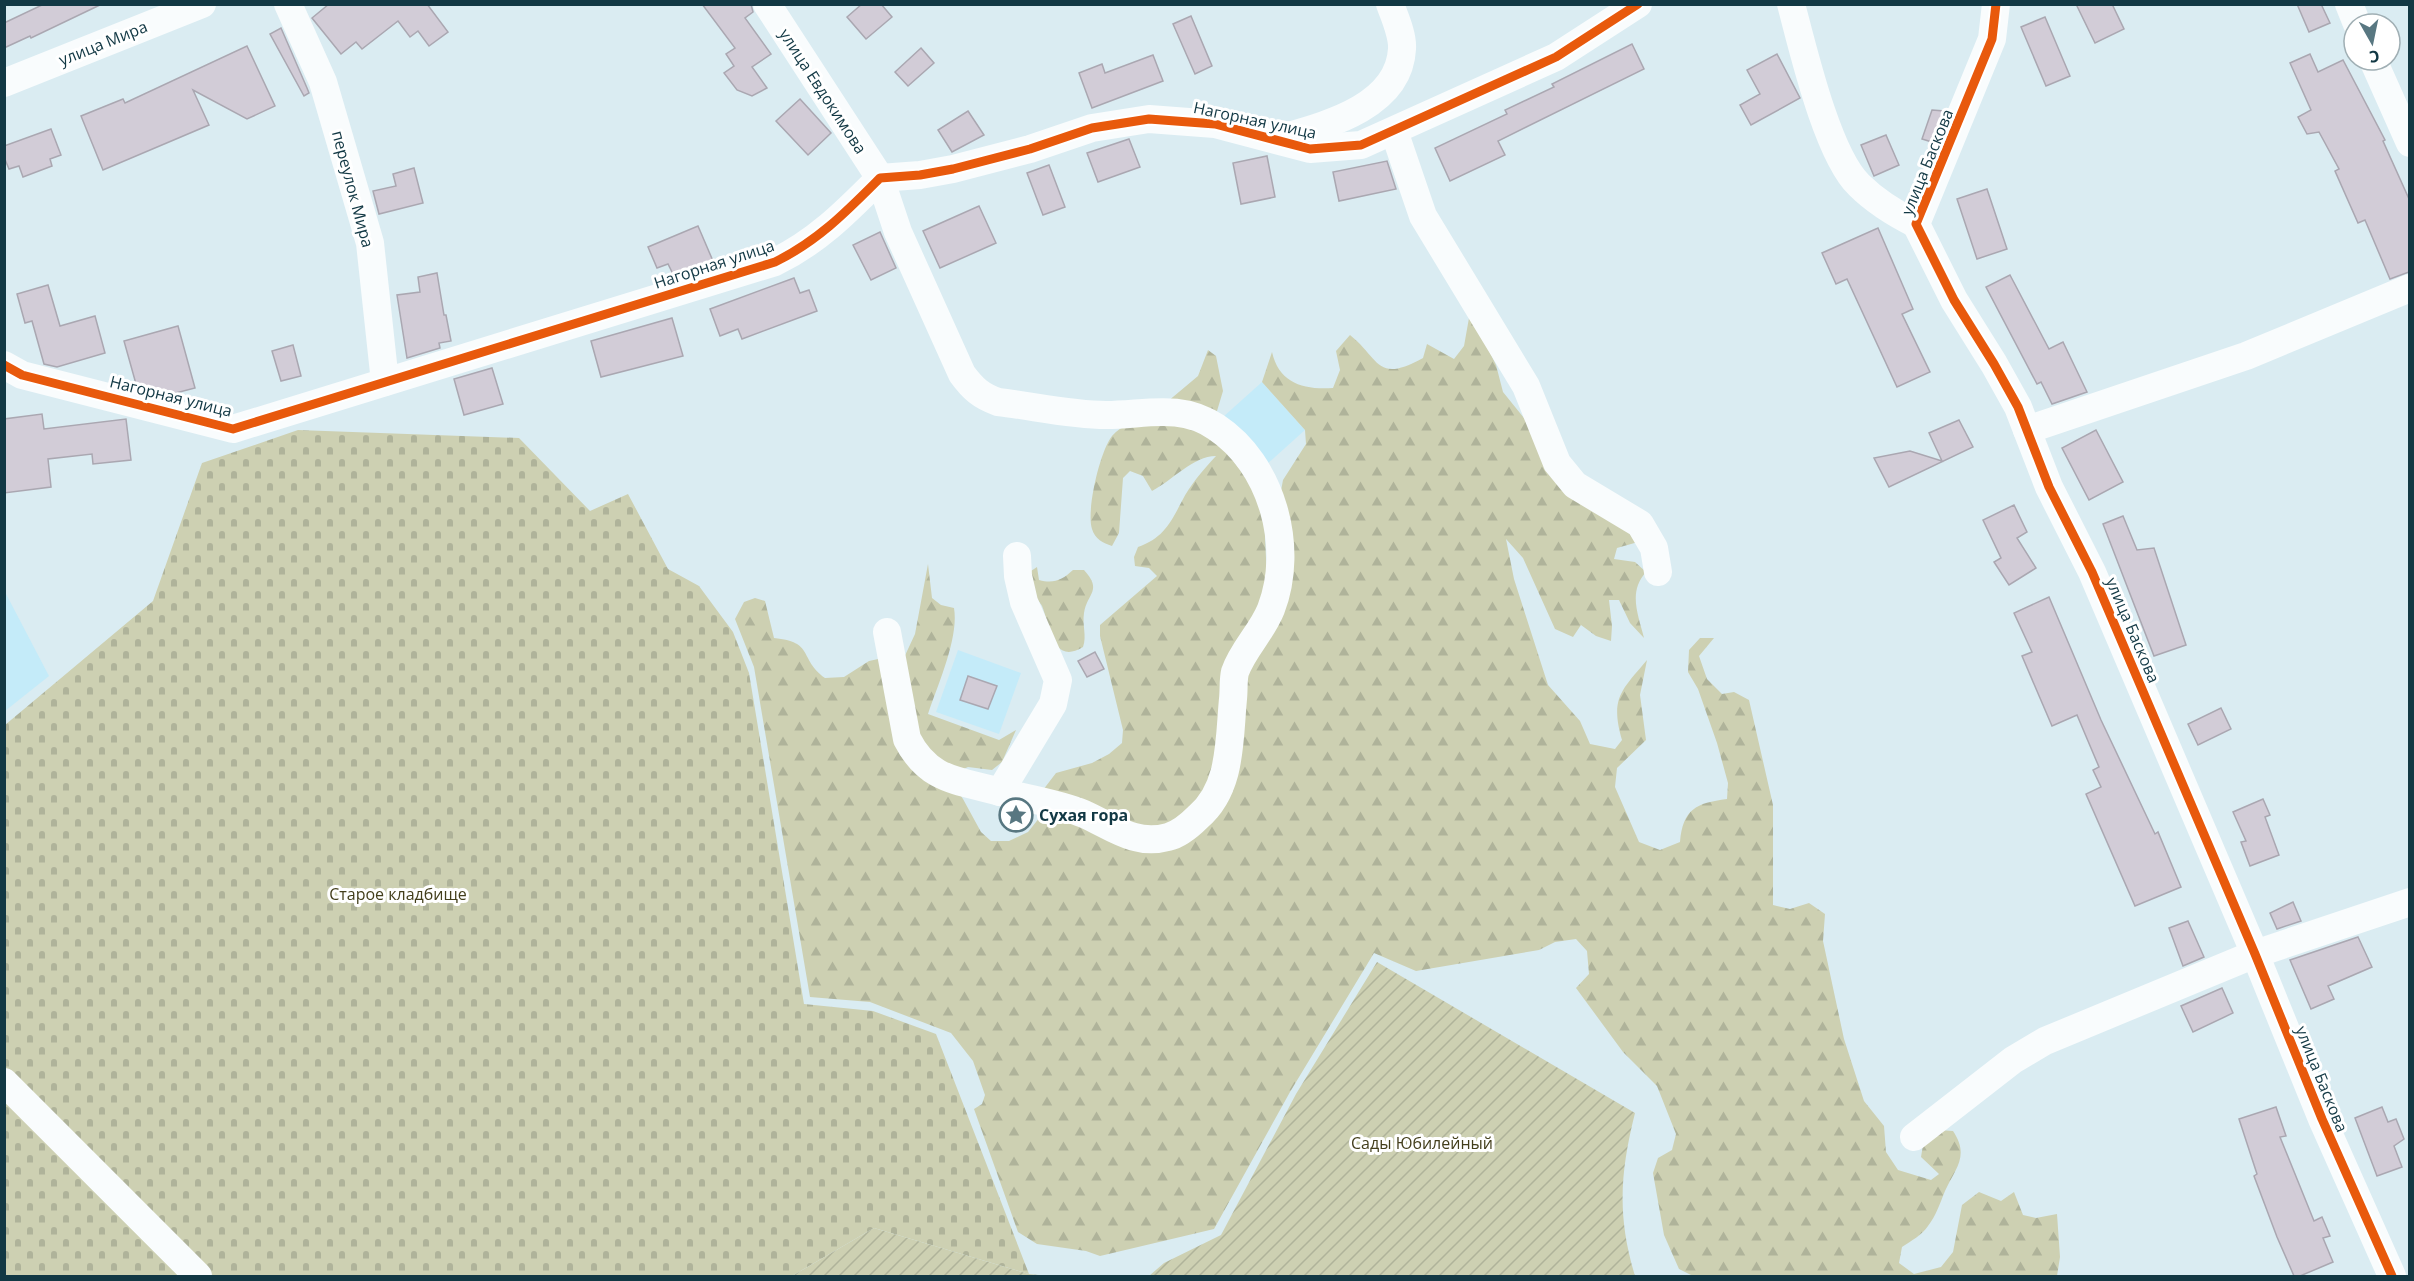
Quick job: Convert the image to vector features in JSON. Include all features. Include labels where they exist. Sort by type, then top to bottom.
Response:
[{"type":"street","name":"улица Мира","points":[[4,83],[202,4]]},
{"type":"street","name":"переулок Мира","points":[[288,4],[323,82],[370,243],[385,382]]},
{"type":"street","name":"улица Евдокимова","points":[[767,4],[880,178],[898,232],[962,374],[981,396],[998,402],[1105,415],[1162,410],[1198,418],[1231,439],[1258,474],[1272,502],[1279,529],[1281,559],[1277,587],[1260,631],[1235,674],[1225,771],[1219,791],[1207,809],[1189,826],[1171,836],[1150,840],[1132,838],[1084,815],[1058,806],[932,772],[914,753],[907,739],[887,632]]},
{"type":"street","points":[[1278,139],[1320,127],[1366,106],[1393,79],[1402,55],[1401,38],[1390,4]]},
{"type":"street","name":"Нагорная улица","points":[[4,365],[22,375],[233,429],[775,262],[825,232],[880,178],[920,175],[953,169],[1121,122],[1149,119],[1195,121],[1278,139],[1310,149],[1362,146],[1556,57],[1638,4]]},
{"type":"street","points":[[1791,4],[1811,79],[1848,172],[1858,185],[1898,215],[1916,224]]},
{"type":"street","name":"улица Баскова","points":[[1996,4],[1992,39],[1916,224],[1954,300],[2007,386],[2049,487],[2092,572],[2255,954],[2322,1119],[2392,1276]]},
{"type":"street","points":[[2378,72],[2409,143]]},
{"type":"street","points":[[1366,106],[1420,119]]},
{"type":"street","points":[[1394,131],[1423,216],[1526,386],[1557,463],[1575,485],[1640,524],[1654,548],[1658,572]]},
{"type":"street","points":[[2027,430],[2246,356],[2409,288]]},
{"type":"street","points":[[1000,792],[1053,704],[1058,680],[1024,603],[1018,576],[1017,556]]},
{"type":"street","points":[[1914,1137],[2013,1060],[2045,1041],[2255,954],[2409,902]]},
{"type":"street","points":[[4,1082],[198,1276]]},
{"type":"shaded area","points":[[1262,382],[1305,430],[1266,465],[1223,417]]},
{"type":"shaded area","points":[[4,590],[49,676],[5,711],[4,711]]},
{"type":"shaded area","points":[[958,650],[1021,673],[999,734],[936,712]]},
{"type":"green space","points":[[1469,318],[1484,340],[1496,365],[1503,392],[1537,434],[1638,542],[1617,548],[1614,559],[1635,562],[1646,572],[1640,580],[1636,595],[1637,612],[1644,638],[1630,623],[1619,600],[1609,600],[1611,641],[1596,636],[1581,625],[1573,637],[1555,629],[1523,558],[1506,539],[1514,579],[1548,685],[1580,721],[1590,744],[1615,749],[1622,740],[1617,714],[1620,696],[1647,660],[1640,695],[1646,740],[1617,768],[1615,787],[1639,842],[1660,850],[1680,842],[1684,822],[1693,810],[1707,803],[1727,799],[1728,783],[1717,743],[1698,689],[1688,672],[1689,650],[1700,638],[1714,638],[1699,656],[1707,679],[1722,694],[1734,692],[1749,700],[1773,805],[1773,905],[1790,909],[1809,903],[1825,914],[1823,941],[1844,1039],[1864,1101],[1884,1126],[1886,1152],[1898,1170],[1931,1180],[1939,1174],[1921,1157],[1923,1145],[1938,1130],[1953,1131],[1958,1140],[1961,1155],[1959,1162],[1938,1209],[1923,1232],[1902,1247],[1899,1263],[1914,1274],[1941,1267],[1953,1252],[1962,1205],[1979,1192],[2001,1201],[2014,1192],[2023,1215],[2036,1218],[2057,1214],[2060,1257],[2057,1276],[1693,1276],[1679,1269],[1664,1235],[1653,1173],[1658,1158],[1672,1150],[1676,1134],[1657,1086],[1623,1052],[1576,988],[1589,974],[1587,951],[1576,939],[1555,942],[1539,950],[1416,971],[1374,953],[1290,1092],[1214,1229],[1100,1256],[1086,1251],[1037,1244],[1018,1232],[974,1109],[982,1104],[985,1095],[973,1061],[951,1033],[870,1002],[810,997],[754,667],[735,619],[744,602],[755,598],[765,601],[774,638],[787,640],[801,647],[811,664],[825,678],[844,677],[869,661],[883,658],[889,689],[963,799],[981,832],[991,841],[1009,841],[1028,832],[1044,812],[1070,820],[1204,828],[1248,668],[1283,480],[1306,444],[1305,430],[1262,382],[1272,352],[1275,363],[1286,378],[1302,386],[1333,388],[1340,370],[1336,351],[1350,335],[1380,365],[1396,369],[1423,358],[1427,344],[1454,359],[1464,346]]},
{"type":"green space","points":[[1208,350],[1216,356],[1223,391],[1217,411],[1167,402],[1198,376]]},
{"type":"green space","points":[[1149,418],[1212,431],[1251,485],[1264,515],[1267,580],[1219,721],[1212,779],[1180,820],[1150,829],[1043,790],[1056,773],[1092,763],[1109,754],[1122,743],[1123,730],[1100,636],[1100,625],[1157,576],[1149,568],[1135,566],[1134,557],[1138,547],[1160,535],[1174,517],[1193,483],[1216,456],[1191,464],[1152,491],[1143,476],[1130,471],[1123,478],[1119,533],[1112,546],[1103,542],[1093,532],[1091,509],[1095,481],[1103,454],[1116,432],[1129,424]]},
{"type":"green space","name":"Старое кладбище","points":[[298,430],[519,438],[590,511],[628,494],[668,569],[699,586],[733,632],[749,673],[804,1004],[873,1011],[936,1034],[1029,1274],[874,1228],[792,1276],[5,1276],[5,725],[153,601],[202,463]]},
{"type":"green space","points":[[928,564],[932,598],[941,605],[954,608],[955,620],[947,661],[928,714],[999,740],[1016,730],[1002,762],[992,770],[968,767],[959,771],[923,752],[902,662],[915,634]]},
{"type":"green space","points":[[1037,567],[1039,580],[1049,582],[1073,570],[1084,570],[1090,577],[1093,588],[1084,613],[1083,647],[1065,651],[1054,641],[1042,606],[1033,589],[1031,571]]},
{"type":"green space","name":"Сады Юбилейный","points":[[1377,962],[1635,1113],[1626,1155],[1623,1214],[1625,1234],[1635,1276],[1149,1276],[1164,1263],[1221,1235],[1296,1094]]},
{"type":"green space","points":[[874,1228],[1029,1274],[1049,1276],[792,1276]]},
{"type":"building","points":[[44,4],[102,4],[31,38],[30,36],[4,48],[4,23]]},
{"type":"building","points":[[329,4],[427,4],[448,32],[429,46],[418,31],[410,37],[398,21],[362,49],[356,42],[341,54],[312,18]]},
{"type":"building","points":[[702,4],[751,4],[753,12],[745,18],[771,54],[752,67],[767,88],[752,96],[737,90],[724,73],[734,66],[726,54],[735,48]]},
{"type":"building","points":[[862,4],[881,4],[892,17],[866,39],[847,17]]},
{"type":"building","points":[[2076,4],[2112,4],[2124,29],[2095,43]]},
{"type":"building","points":[[2297,4],[2321,4],[2330,23],[2309,32]]},
{"type":"building","points":[[1191,16],[1212,66],[1195,74],[1173,24]]},
{"type":"building","points":[[2045,17],[2070,76],[2046,86],[2021,27]]},
{"type":"building","points":[[281,28],[309,93],[304,96],[270,34]]},
{"type":"building","points":[[1632,44],[1644,69],[1498,141],[1505,155],[1450,181],[1435,148],[1507,114],[1505,110],[1554,87],[1552,84]]},
{"type":"building","points":[[247,46],[275,106],[247,119],[193,90],[209,125],[103,170],[81,116],[123,99],[125,103]]},
{"type":"building","points":[[921,48],[934,63],[908,86],[895,72]]},
{"type":"building","points":[[1777,54],[1800,98],[1751,125],[1740,105],[1760,94],[1747,70]]},
{"type":"building","points":[[2310,54],[2318,72],[2342,60],[2342,72],[2349,72],[2385,140],[2383,141],[2409,199],[2409,272],[2390,279],[2365,220],[2358,223],[2335,171],[2339,169],[2319,132],[2307,134],[2298,117],[2311,110],[2290,63]]},
{"type":"building","points":[[1153,55],[1163,81],[1092,108],[1079,73],[1102,64],[1105,73]]},
{"type":"building","points":[[800,99],[831,133],[808,155],[776,121]]},
{"type":"building","points":[[1932,110],[1944,111],[1932,142],[1922,139]]},
{"type":"building","points":[[968,111],[984,135],[952,152],[938,130]]},
{"type":"building","points":[[51,129],[61,155],[50,159],[52,166],[23,177],[19,166],[9,169],[4,157],[4,146]]},
{"type":"building","points":[[1886,135],[1899,165],[1874,176],[1861,145]]},
{"type":"building","points":[[1129,139],[1140,167],[1098,182],[1087,153]]},
{"type":"building","points":[[1267,156],[1275,197],[1241,204],[1233,163]]},
{"type":"building","points":[[1387,161],[1396,189],[1339,201],[1333,172]]},
{"type":"building","points":[[1049,165],[1065,207],[1043,215],[1027,173]]},
{"type":"building","points":[[414,168],[423,203],[379,214],[373,191],[396,186],[393,174]]},
{"type":"building","points":[[1987,189],[2007,249],[1977,259],[1957,199]]},
{"type":"building","points":[[979,206],[996,243],[940,268],[923,231]]},
{"type":"building","points":[[698,226],[713,261],[674,276],[668,264],[657,268],[648,247]]},
{"type":"building","points":[[1878,228],[1913,309],[1902,314],[1930,372],[1897,387],[1847,279],[1836,284],[1822,253]]},
{"type":"building","points":[[880,232],[896,268],[871,280],[853,245]]},
{"type":"building","points":[[437,273],[451,341],[439,343],[440,348],[407,358],[397,295],[420,292],[418,277]]},
{"type":"building","points":[[2010,275],[2049,349],[2063,342],[2087,392],[2052,404],[2041,382],[2037,384],[1986,287]]},
{"type":"building","points":[[794,278],[800,293],[809,290],[817,311],[742,339],[738,329],[720,336],[710,309]]},
{"type":"building","points":[[48,285],[60,326],[95,316],[105,353],[57,367],[44,364],[32,321],[25,323],[17,294]]},
{"type":"building","points":[[672,318],[683,356],[601,377],[591,341]]},
{"type":"building","points":[[178,326],[195,388],[168,395],[136,384],[124,341]]},
{"type":"building","points":[[293,345],[301,376],[281,381],[272,351]]},
{"type":"building","points":[[492,368],[503,404],[464,415],[454,379]]},
{"type":"building","points":[[42,414],[44,429],[126,419],[131,460],[93,464],[92,454],[48,459],[51,487],[4,493],[4,419]]},
{"type":"building","points":[[1959,420],[1973,447],[1889,487],[1874,458],[1910,451],[1942,461],[1929,433]]},
{"type":"building","points":[[2096,430],[2123,482],[2089,500],[2062,448]]},
{"type":"building","points":[[2014,505],[2027,532],[2017,538],[2036,568],[2009,585],[1994,562],[2001,558],[1983,520]]},
{"type":"building","points":[[2123,516],[2137,550],[2154,548],[2186,645],[2154,656],[2103,524]]},
{"type":"building","points":[[2049,597],[2101,720],[2155,834],[2158,832],[2181,887],[2135,906],[2086,794],[2101,787],[2093,770],[2099,767],[2077,715],[2052,726],[2022,656],[2032,652],[2014,613]]},
{"type":"building","points":[[1095,652],[1104,669],[1087,677],[1078,661]]},
{"type":"building","points":[[968,676],[997,686],[988,709],[960,700]]},
{"type":"building","points":[[2221,708],[2231,729],[2198,745],[2188,724]]},
{"type":"building","points":[[2263,799],[2270,815],[2265,817],[2279,855],[2250,866],[2241,842],[2246,841],[2233,812]]},
{"type":"building","points":[[2293,902],[2301,921],[2277,929],[2270,913]]},
{"type":"building","points":[[2188,921],[2204,957],[2183,966],[2169,928]]},
{"type":"building","points":[[2358,937],[2372,967],[2328,986],[2334,999],[2311,1009],[2290,960]]},
{"type":"building","points":[[2222,988],[2233,1013],[2193,1032],[2181,1006]]},
{"type":"building","points":[[2276,1107],[2286,1136],[2280,1137],[2314,1221],[2322,1217],[2330,1236],[2323,1238],[2333,1262],[2300,1276],[2294,1276],[2277,1237],[2254,1176],[2257,1174],[2239,1119]]},
{"type":"building","points":[[2382,1107],[2388,1122],[2396,1119],[2404,1139],[2394,1146],[2402,1167],[2377,1176],[2355,1118]]},
{"type":"cycle path","points":[[4,365],[22,375],[233,429],[775,262],[818,235],[844,214],[880,178],[920,175],[953,169],[1030,149],[1092,128],[1149,119],[1215,124],[1310,149],[1361,145],[1556,57],[1638,4]]},
{"type":"cycle path","points":[[1996,4],[1992,39],[1916,224],[1954,300],[2018,407],[2049,487],[2092,572],[2255,954],[2322,1119],[2392,1276]]},
{"type":"place","name":"Сухая гора","points":[[1016,815]]}]
